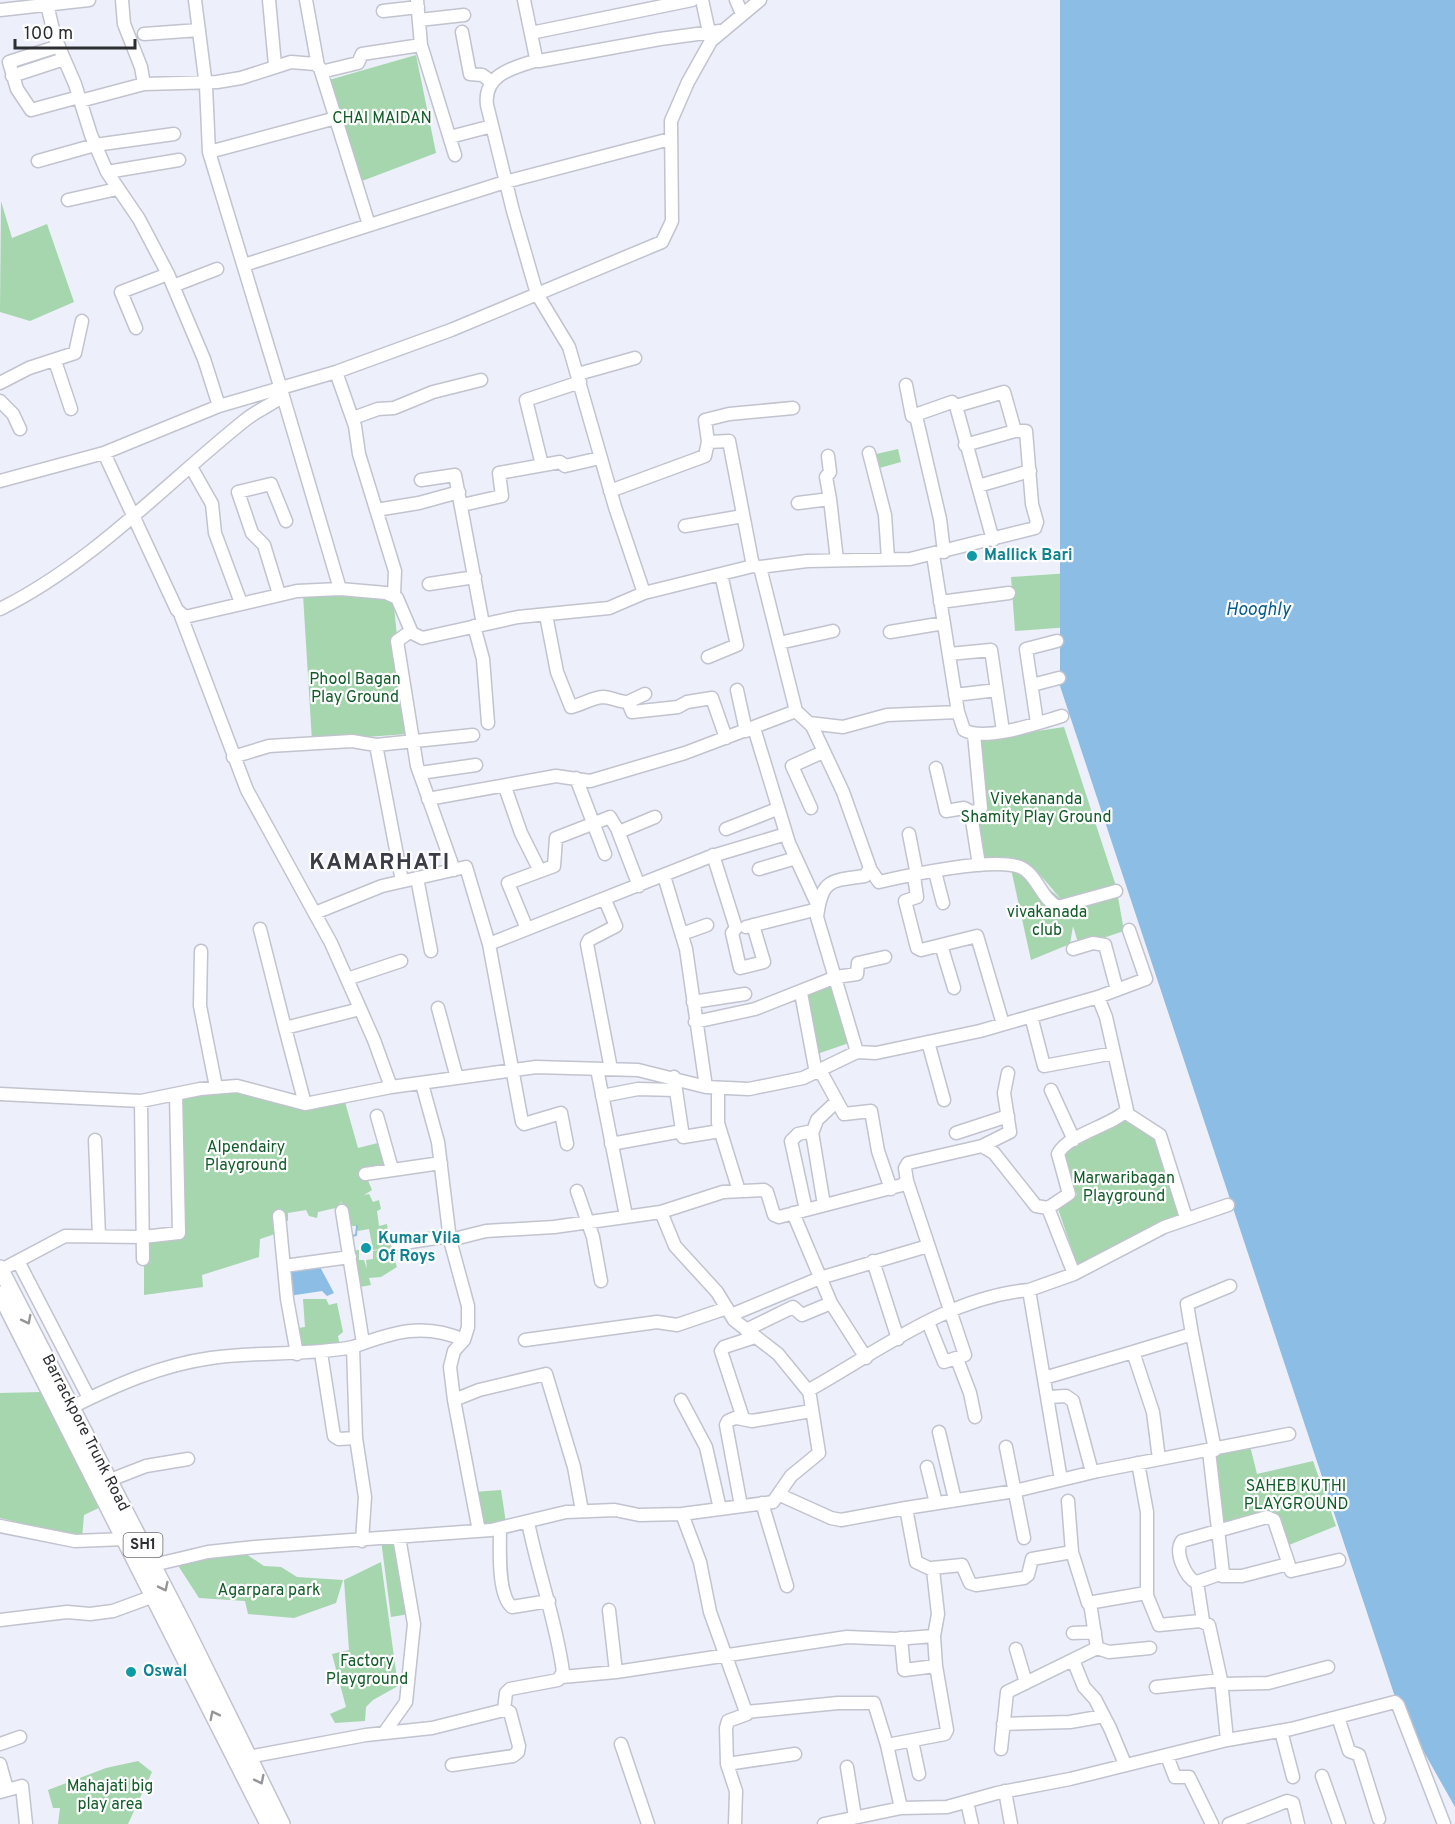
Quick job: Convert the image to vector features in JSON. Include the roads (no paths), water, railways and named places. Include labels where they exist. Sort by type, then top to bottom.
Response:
[{"type":"main road","name":"Barrackpore Trunk Road","points":[[1,1269],[39,1357],[125,1539],[146,1566],[154,1596],[268,1824]]},
{"type":"main road","name":"Barrackpore Trunk Road","points":[[0,1294],[72,1407],[110,1480],[146,1566],[282,1824]]},
{"type":"street","points":[[0,10],[46,3],[89,0]]},
{"type":"street","points":[[122,0],[124,24],[141,67],[144,84]]},
{"type":"street","points":[[195,0],[209,152],[340,589]]},
{"type":"street","points":[[269,0],[275,65]]},
{"type":"street","points":[[306,0],[319,69],[369,225]]},
{"type":"street","points":[[524,0],[538,60]]},
{"type":"street","points":[[627,0],[628,14]]},
{"type":"street","points":[[531,33],[692,0]]},
{"type":"street","points":[[0,481],[104,453],[219,406],[282,393],[537,294],[662,242],[672,221],[671,121],[714,31],[702,0]]},
{"type":"street","points":[[736,0],[742,14]]},
{"type":"street","points":[[644,593],[600,458],[579,378],[561,330],[537,294],[505,182],[486,98],[492,82],[503,72],[538,60],[714,31],[760,0]]},
{"type":"street","points":[[46,3],[95,145],[107,172],[139,219],[168,274],[204,359],[219,406]]},
{"type":"street","points":[[418,9],[422,45],[455,155]]},
{"type":"street","points":[[383,11],[418,9],[464,15]]},
{"type":"street","points":[[144,34],[199,30]]},
{"type":"street","points":[[462,32],[470,74],[482,75],[492,82]]},
{"type":"street","points":[[59,46],[9,62],[12,76],[29,110],[144,84],[242,78],[275,65],[298,61],[319,69],[358,63],[362,54],[422,45]]},
{"type":"street","points":[[12,76],[64,59]]},
{"type":"street","points":[[209,152],[336,118]]},
{"type":"street","points":[[450,137],[492,126]]},
{"type":"street","points":[[38,161],[95,145],[174,134]]},
{"type":"street","points":[[244,265],[505,182],[670,139]]},
{"type":"street","points":[[107,172],[179,160]]},
{"type":"street","points":[[68,200],[117,189]]},
{"type":"street","points":[[173,286],[217,269]]},
{"type":"street","points":[[136,328],[122,292],[168,274]]},
{"type":"street","points":[[0,383],[24,370],[75,353],[82,321]]},
{"type":"street","points":[[542,465],[526,400],[635,358]]},
{"type":"street","points":[[55,361],[71,409]]},
{"type":"street","points":[[336,372],[353,418],[359,454],[395,571],[394,595],[403,607],[411,631],[419,638],[479,625],[609,608],[644,593],[757,567],[938,554],[1036,526],[1027,434],[1023,430],[1015,431],[965,445]]},
{"type":"street","points":[[353,418],[378,409],[394,408],[433,392],[481,380]]},
{"type":"street","points":[[906,385],[911,415],[916,416],[952,402],[956,406],[993,540]]},
{"type":"street","points":[[956,406],[1004,392],[1015,431]]},
{"type":"street","points":[[0,609],[36,589],[135,516],[245,420],[282,393]]},
{"type":"street","points":[[0,400],[13,414],[20,429]]},
{"type":"street","points":[[610,491],[705,456],[708,442],[706,418],[793,408]]},
{"type":"street","points":[[916,416],[940,519],[938,554],[940,602],[958,712],[964,730],[974,734],[1003,731],[1062,716]]},
{"type":"street","points":[[708,442],[729,441],[743,516],[796,711],[800,718],[809,723],[843,727],[887,716],[958,712]]},
{"type":"street","points":[[104,453],[181,616],[233,757],[255,806],[315,913],[360,1009],[391,1087]]},
{"type":"street","points":[[869,453],[885,515],[888,559]]},
{"type":"street","points":[[828,456],[830,472],[826,477],[837,560]]},
{"type":"street","points":[[376,510],[419,503],[502,496],[498,473],[560,462],[565,466],[600,458]]},
{"type":"street","points":[[191,466],[212,504],[215,533],[241,603]]},
{"type":"street","points":[[978,486],[1030,471]]},
{"type":"street","points":[[421,480],[454,474],[461,499],[475,577],[488,723]]},
{"type":"street","points":[[279,594],[264,545],[252,533],[238,492],[271,483],[286,521]]},
{"type":"street","points":[[798,503],[830,499]]},
{"type":"street","points":[[685,526],[743,516]]},
{"type":"street","points":[[708,657],[737,645],[721,574]]},
{"type":"street","points":[[429,584],[475,577]]},
{"type":"street","points":[[181,616],[191,617],[279,594],[340,589],[394,595]]},
{"type":"street","points":[[940,602],[1009,593]]},
{"type":"street","points":[[546,615],[557,672],[570,706],[599,698],[628,702],[645,694]]},
{"type":"street","points":[[890,633],[944,623]]},
{"type":"street","points":[[411,631],[398,641],[412,739],[428,799],[454,870]]},
{"type":"street","points":[[779,644],[833,631]]},
{"type":"street","points":[[1037,723],[1026,649],[1057,641]]},
{"type":"street","points":[[949,654],[990,650],[1003,731]]},
{"type":"street","points":[[1032,685],[1059,678]]},
{"type":"street","points":[[736,690],[786,834],[818,908]]},
{"type":"street","points":[[955,695],[997,690]]},
{"type":"street","points":[[628,702],[632,712],[678,707],[687,702],[712,698],[726,738]]},
{"type":"street","points":[[428,799],[505,787],[556,776],[590,781],[750,730],[796,711]]},
{"type":"street","points":[[809,723],[843,792],[870,869],[879,882],[979,865],[1020,867],[1056,906],[1069,906],[1116,891]]},
{"type":"street","points":[[972,812],[981,808],[974,734]]},
{"type":"street","points":[[233,757],[269,746],[352,741],[376,745],[412,739],[472,735]]},
{"type":"street","points":[[376,745],[402,881]]},
{"type":"street","points":[[811,808],[792,766],[823,752]]},
{"type":"street","points":[[420,772],[476,765]]},
{"type":"street","points":[[936,768],[945,811],[964,808],[972,812]]},
{"type":"street","points":[[576,778],[605,854]]},
{"type":"street","points":[[505,787],[521,833],[540,871]]},
{"type":"street","points":[[726,829],[777,809]]},
{"type":"street","points":[[972,812],[979,865]]},
{"type":"street","points":[[527,929],[508,884],[556,864],[556,838],[594,823],[612,817],[639,886]]},
{"type":"street","points":[[618,831],[656,817]]},
{"type":"street","points":[[489,944],[605,900],[713,855],[786,834]]},
{"type":"street","points":[[909,834],[917,897],[905,902],[917,948],[921,950],[977,936],[1003,1024]]},
{"type":"street","points":[[713,855],[736,930]]},
{"type":"street","points":[[759,869],[796,858]]},
{"type":"street","points":[[315,913],[349,897],[402,881],[467,868],[489,944],[523,1123],[561,1113],[567,1144]]},
{"type":"street","points":[[856,1052],[845,1018],[836,977],[818,923],[818,908],[820,898],[832,880],[865,876],[870,869]]},
{"type":"street","points":[[935,872],[943,903]]},
{"type":"street","points":[[664,876],[682,934],[694,1022],[712,1087],[720,1131],[730,1155],[739,1191]]},
{"type":"street","points":[[417,878],[431,951]]},
{"type":"street","points":[[605,900],[616,926],[589,940],[587,944],[611,1069]]},
{"type":"street","points":[[753,925],[763,963],[740,968],[732,933],[753,925],[818,908]]},
{"type":"street","points":[[682,934],[707,925]]},
{"type":"street","points":[[260,929],[305,1104]]},
{"type":"street","points":[[0,1094],[141,1101],[216,1087],[246,1086],[305,1104],[391,1087],[422,1084],[513,1068],[638,1070],[712,1087],[768,1086],[819,1073],[856,1052],[876,1053],[1003,1024],[1098,997],[1146,979],[1129,930]]},
{"type":"street","points":[[1073,949],[1093,943],[1105,945],[1117,990]]},
{"type":"street","points":[[941,945],[954,988]]},
{"type":"street","points":[[201,951],[200,1006],[216,1087]]},
{"type":"street","points":[[694,1022],[755,1009],[801,993],[836,977],[859,974],[858,963],[885,957]]},
{"type":"street","points":[[346,979],[401,961]]},
{"type":"street","points":[[801,993],[819,1073],[845,1115],[872,1111],[878,1151],[891,1189]]},
{"type":"street","points":[[693,1002],[745,994]]},
{"type":"street","points":[[1098,997],[1106,1017],[1126,1113]]},
{"type":"street","points":[[438,1008],[457,1078]]},
{"type":"street","points":[[285,1028],[360,1009]]},
{"type":"street","points":[[1031,1016],[1044,1066],[1114,1053]]},
{"type":"street","points":[[928,1042],[944,1100]]},
{"type":"street","points":[[597,1069],[626,1216]]},
{"type":"street","points":[[928,1322],[944,1362],[957,1359],[966,1352],[907,1181],[906,1166],[908,1163],[982,1146],[1010,1132],[1004,1093],[1008,1073]]},
{"type":"street","points":[[674,1077],[685,1138],[720,1131]]},
{"type":"street","points":[[422,1084],[438,1142],[449,1238],[468,1306],[468,1327],[464,1340],[451,1359],[454,1400],[479,1531]]},
{"type":"street","points":[[602,1096],[638,1089],[676,1090]]},
{"type":"street","points":[[1051,1090],[1074,1140]]},
{"type":"street","points":[[1,1269],[61,1237],[143,1237],[175,1235],[180,1230],[176,1094]]},
{"type":"street","points":[[141,1101],[143,1259]]},
{"type":"street","points":[[824,1205],[812,1132],[817,1120],[837,1101]]},
{"type":"street","points":[[982,1146],[994,1153],[1036,1206],[1048,1208],[1069,1194],[1058,1154],[1060,1149],[1126,1113]]},
{"type":"street","points":[[1126,1113],[1160,1135],[1186,1218]]},
{"type":"street","points":[[377,1116],[392,1169]]},
{"type":"street","points":[[956,1133],[1008,1116]]},
{"type":"street","points":[[611,1144],[682,1131]]},
{"type":"street","points":[[806,1210],[800,1172],[791,1143],[798,1134],[812,1132]]},
{"type":"street","points":[[95,1140],[99,1236]]},
{"type":"street","points":[[366,1174],[441,1163]]},
{"type":"street","points":[[397,1244],[507,1228],[589,1223],[661,1212],[694,1199],[739,1191],[765,1190],[775,1216],[793,1214],[891,1189],[907,1181]]},
{"type":"street","points":[[577,1191],[589,1223],[601,1281]]},
{"type":"street","points":[[809,1392],[952,1310],[997,1294],[1029,1290],[1074,1274],[1142,1237],[1186,1218],[1228,1205]]},
{"type":"street","points":[[1048,1208],[1074,1274]]},
{"type":"street","points":[[342,1211],[350,1257],[358,1345],[356,1438],[365,1497],[362,1541]]},
{"type":"street","points":[[146,1566],[208,1552],[479,1531],[566,1512],[615,1510],[639,1515],[682,1514],[773,1502],[790,1478],[819,1453],[809,1392],[784,1360],[750,1334],[729,1312],[712,1285],[675,1246],[661,1212]]},
{"type":"street","points":[[793,1214],[831,1303],[866,1358]]},
{"type":"street","points":[[279,1216],[297,1354]]},
{"type":"street","points":[[525,1340],[657,1322],[677,1325],[729,1312],[820,1278],[928,1246]]},
{"type":"street","points":[[284,1266],[350,1257]]},
{"type":"street","points":[[18,1261],[89,1398]]},
{"type":"street","points":[[873,1261],[898,1339]]},
{"type":"street","points":[[1222,1576],[1212,1450],[1187,1304],[1230,1286]]},
{"type":"street","points":[[1029,1290],[1061,1480]]},
{"type":"street","points":[[741,1506],[726,1425],[728,1421],[742,1414],[722,1348],[793,1308],[801,1315],[831,1303]]},
{"type":"street","points":[[72,1407],[151,1372],[183,1363],[230,1356],[321,1353],[403,1332],[426,1329],[447,1332],[464,1340]]},
{"type":"street","points":[[1044,1378],[1192,1334]]},
{"type":"street","points":[[1133,1352],[1153,1412],[1159,1460]]},
{"type":"street","points":[[321,1353],[334,1436],[339,1439],[356,1438]]},
{"type":"street","points":[[957,1359],[970,1394],[975,1417]]},
{"type":"street","points":[[454,1400],[479,1390],[546,1374],[574,1467],[582,1511]]},
{"type":"street","points":[[1048,1397],[1066,1396],[1073,1401],[1092,1472]]},
{"type":"street","points":[[681,1400],[706,1447],[720,1509]]},
{"type":"street","points":[[737,1418],[752,1421],[811,1411]]},
{"type":"street","points":[[939,1432],[955,1500]]},
{"type":"street","points":[[780,1495],[837,1520],[1015,1491],[1092,1472],[1289,1434]]},
{"type":"street","points":[[1006,1446],[1024,1538]]},
{"type":"street","points":[[110,1480],[146,1466],[188,1459]]},
{"type":"street","points":[[1138,1463],[1147,1512],[1147,1594],[1159,1625],[1203,1622],[1209,1624],[1221,1682],[1227,1740]]},
{"type":"street","points":[[927,1467],[936,1503]]},
{"type":"street","points":[[1068,1501],[1072,1552],[1084,1597],[1090,1603],[1097,1648]]},
{"type":"street","points":[[762,1503],[787,1586]]},
{"type":"street","points":[[906,1508],[916,1562],[932,1568],[962,1565],[970,1583],[976,1585],[1024,1578],[1028,1575],[1032,1559],[1072,1552]]},
{"type":"street","points":[[682,1514],[700,1562],[710,1612],[724,1656],[747,1714]]},
{"type":"street","points":[[1203,1622],[1197,1584],[1188,1576],[1179,1552],[1179,1545],[1187,1539],[1271,1517],[1293,1572],[1339,1560]]},
{"type":"street","points":[[528,1522],[537,1570],[549,1601],[558,1639],[562,1677]]},
{"type":"street","points":[[0,1526],[75,1541],[125,1539]]},
{"type":"street","points":[[500,1528],[501,1569],[506,1601],[512,1607],[549,1601]]},
{"type":"street","points":[[384,1733],[406,1702],[414,1624],[399,1537]]},
{"type":"street","points":[[1197,1584],[1200,1579],[1242,1576],[1288,1564]]},
{"type":"street","points":[[887,1745],[947,1732],[936,1666],[934,1636],[938,1614],[932,1568]]},
{"type":"street","points":[[1090,1603],[1147,1594]]},
{"type":"street","points":[[0,1620],[67,1612],[90,1614],[113,1611],[154,1596]]},
{"type":"street","points":[[609,1610],[616,1672]]},
{"type":"street","points":[[1073,1633],[1095,1632]]},
{"type":"street","points":[[504,1710],[506,1693],[510,1689],[562,1677],[616,1672],[847,1636],[901,1638],[934,1636]]},
{"type":"street","points":[[901,1638],[903,1670],[936,1666]]},
{"type":"street","points":[[1016,1648],[1026,1683]]},
{"type":"street","points":[[1001,1749],[1006,1694],[1097,1648],[1109,1652],[1150,1648]]},
{"type":"street","points":[[1073,1660],[1084,1687],[1095,1698],[1125,1764]]},
{"type":"street","points":[[1156,1688],[1221,1682],[1268,1683],[1328,1667]]},
{"type":"street","points":[[735,1824],[736,1791],[727,1764],[728,1720],[747,1714],[871,1702],[877,1709],[901,1808]]},
{"type":"street","points":[[824,1824],[901,1808],[947,1807],[1005,1791],[1070,1779],[1227,1740],[1281,1731],[1397,1703],[1443,1824]]},
{"type":"street","points":[[248,1757],[294,1746],[432,1728],[504,1710],[510,1712],[519,1746],[518,1752],[513,1756],[452,1765]]},
{"type":"street","points":[[1003,1724],[1070,1722],[1104,1716]]},
{"type":"street","points":[[1338,1717],[1349,1751],[1359,1755],[1379,1819]]},
{"type":"street","points":[[1281,1731],[1293,1778]]},
{"type":"street","points":[[0,1744],[20,1737]]},
{"type":"street","points":[[912,1741],[919,1774]]},
{"type":"street","points":[[621,1744],[648,1824]]},
{"type":"street","points":[[727,1764],[795,1754]]},
{"type":"street","points":[[1167,1756],[1175,1777],[1189,1777],[1212,1824]]},
{"type":"street","points":[[0,1764],[4,1790],[22,1786],[26,1824]]},
{"type":"street","points":[[847,1767],[850,1820]]},
{"type":"street","points":[[1322,1776],[1339,1824]]},
{"type":"street","points":[[1005,1791],[1011,1824]]},
{"type":"street","points":[[1229,1824],[1287,1801],[1293,1803],[1298,1824]]},
{"type":"street","points":[[967,1802],[972,1824]]},
{"type":"water","name":"Hooghly","points":[[1060,0],[1455,0],[1455,1807],[1398,1706],[1060,686]]},
{"type":"water","points":[[319,1265],[334,1293],[327,1296],[322,1291],[289,1296],[286,1268]]},
{"type":"waterway","points":[[349,1237],[356,1235],[357,1226]]},
{"type":"place","name":"Mallick Bari","points":[[972,556]]},
{"type":"place","name":"Kumar Vila Of Roys","points":[[366,1248]]},
{"type":"place","name":"Oswal","points":[[131,1672]]},
{"type":"district","name":"KAMARHATI","points":[[380,863]]},
{"type":"park label","name":"CHAI MAIDAN","points":[[382,119]]},
{"type":"park label","name":"Phool Bagan Play Ground","points":[[355,689]]},
{"type":"park label","name":"Vivekananda Shamity Play Ground","points":[[1036,809]]},
{"type":"park label","name":"vivakanada club","points":[[1047,922]]},
{"type":"park label","name":"Alpendairy Playground","points":[[246,1157]]},
{"type":"park label","name":"Marwaribagan Playground","points":[[1124,1188]]},
{"type":"park label","name":"SAHEB KUTHI PLAYGROUND","points":[[1296,1496]]},
{"type":"park label","name":"Agarpara park","points":[[269,1591]]},
{"type":"park label","name":"Factory Playground","points":[[367,1671]]},
{"type":"park label","name":"Mahajati big play area","points":[[110,1796]]}]
